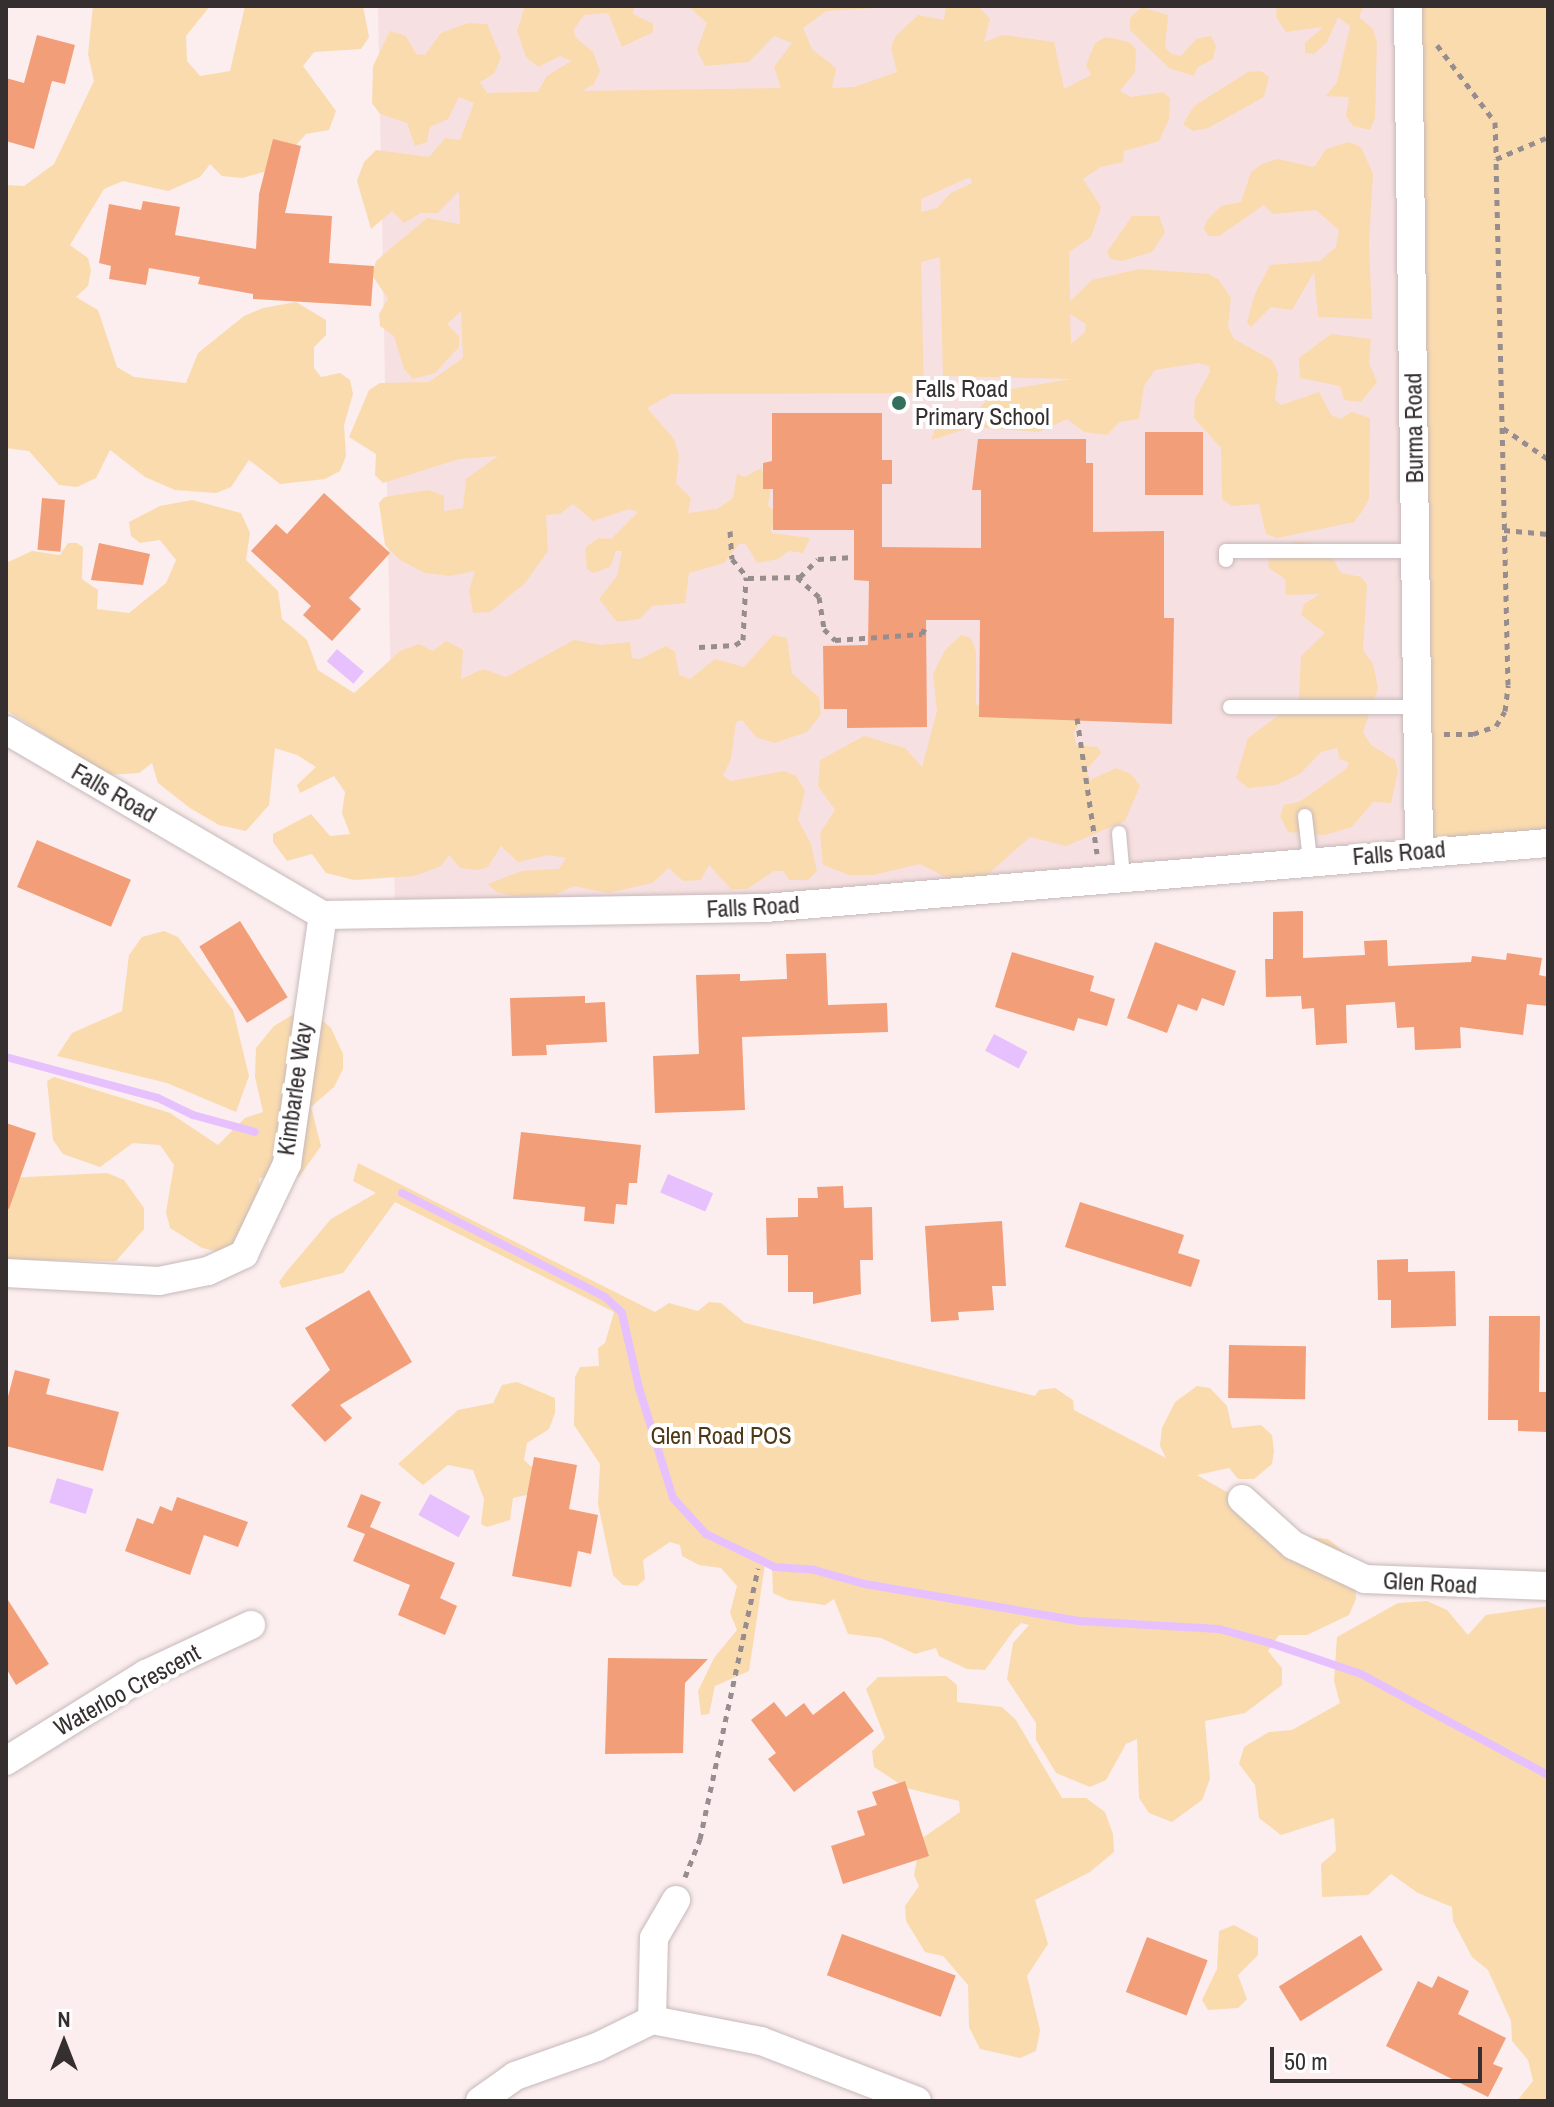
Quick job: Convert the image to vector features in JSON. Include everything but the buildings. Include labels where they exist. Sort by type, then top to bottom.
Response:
[{"type":"street","name":"Burma Road","points":[[1408,6],[1419,850]]},
{"type":"street","name":"Falls Road","points":[[6,730],[323,915],[765,908],[1419,850],[1548,843]]},
{"type":"street","name":"Kimbarlee Way","points":[[6,1273],[159,1281],[208,1271],[244,1254],[287,1164],[323,915]]},
{"type":"street","name":"Glen Road","points":[[1242,1499],[1293,1545],[1365,1579],[1548,1586]]},
{"type":"street","name":"Waterloo Crescent","points":[[6,1761],[146,1674],[251,1625]]},
{"type":"street","points":[[652,2020],[654,1938],[676,1900]]},
{"type":"street","points":[[480,2101],[515,2076],[597,2047],[652,2020],[761,2041],[917,2101]]},
{"type":"lane","points":[[1226,560],[1226,551],[1415,551]]},
{"type":"lane","points":[[1230,707],[1417,720]]},
{"type":"lane","points":[[1305,816],[1310,860]]},
{"type":"lane","points":[[1113,878],[1119,833]]},
{"type":"path","points":[[1408,6],[1495,122],[1508,685],[1502,719],[1488,731],[1417,720]]},
{"type":"path","points":[[1496,159],[1548,137]]},
{"type":"path","points":[[1502,427],[1548,459]]},
{"type":"path","points":[[1504,530],[1548,534]]},
{"type":"path","points":[[699,647],[735,645],[743,640],[746,577],[732,559],[730,531]]},
{"type":"path","points":[[746,577],[797,577],[825,557],[854,557]]},
{"type":"path","points":[[797,577],[819,597],[824,629],[835,640],[922,634],[927,624]]},
{"type":"path","points":[[1077,718],[1088,816],[1113,878]]},
{"type":"path","points":[[676,1900],[700,1839],[758,1568]]},
{"type":"shaded area","name":"Falls Road Primary School","points":[[378,6],[1408,6],[1419,850],[765,908],[395,914]]},
{"type":"shaded area","points":[[337,649],[364,671],[354,684],[327,661]]},
{"type":"shaded area","points":[[994,1034],[1028,1052],[1019,1069],[985,1051]]},
{"type":"shaded area","points":[[668,1174],[713,1193],[705,1212],[660,1192]]},
{"type":"shaded area","points":[[57,1478],[93,1489],[86,1514],[49,1503]]},
{"type":"shaded area","points":[[430,1494],[470,1516],[459,1537],[418,1515]]},
{"type":"green space","points":[[93,6],[210,6],[186,36],[187,61],[200,76],[230,71],[245,6],[363,6],[369,37],[361,49],[314,52],[303,66],[336,111],[329,130],[306,134],[274,169],[242,178],[222,176],[210,164],[200,177],[168,191],[123,181],[104,189],[70,245],[88,258],[91,270],[88,286],[76,297],[98,310],[117,367],[134,377],[186,383],[198,353],[244,316],[263,308],[296,302],[326,320],[326,335],[314,347],[314,368],[321,377],[340,373],[350,380],[353,394],[344,425],[346,456],[340,471],[325,479],[280,484],[249,460],[231,487],[216,493],[175,490],[145,477],[110,450],[96,478],[77,487],[59,485],[29,451],[6,448],[6,185],[24,186],[54,164],[94,81],[88,54]]},
{"type":"green space","points":[[525,6],[634,6],[633,14],[653,24],[653,32],[622,47],[608,13],[584,15],[574,29],[575,37],[593,52],[600,71],[594,84],[582,91],[781,88],[774,67],[792,43],[774,36],[749,62],[705,66],[697,50],[707,23],[688,6],[909,6],[826,11],[803,28],[812,49],[836,68],[832,88],[854,87],[897,72],[891,48],[895,37],[918,15],[944,20],[946,6],[978,6],[990,19],[984,42],[1003,35],[1054,42],[1064,89],[1091,75],[1086,65],[1095,43],[1106,37],[1129,42],[1136,49],[1135,72],[1120,91],[1131,97],[1163,92],[1170,98],[1169,119],[1159,141],[1124,151],[1123,162],[1100,167],[1083,179],[1101,207],[1091,237],[1069,252],[1070,301],[1092,280],[1139,269],[1209,274],[1219,280],[1231,298],[1228,327],[1234,339],[1272,360],[1278,373],[1275,400],[1281,405],[1319,392],[1331,415],[1340,419],[1352,412],[1370,418],[1369,499],[1363,510],[1354,522],[1277,538],[1266,534],[1259,504],[1232,506],[1222,499],[1221,448],[1194,418],[1195,399],[1210,372],[1209,366],[1199,363],[1155,370],[1144,386],[1139,419],[1119,422],[1107,435],[1084,432],[1067,419],[1039,432],[973,427],[931,440],[940,418],[978,410],[994,392],[1071,379],[943,376],[940,257],[921,262],[924,393],[671,394],[647,408],[674,439],[679,456],[676,483],[691,498],[688,513],[717,509],[733,498],[737,474],[745,477],[761,468],[770,493],[768,506],[776,511],[771,533],[810,538],[803,553],[789,551],[778,559],[757,563],[746,544],[739,544],[724,563],[689,573],[685,603],[652,606],[640,619],[617,622],[599,599],[617,576],[622,551],[616,551],[610,567],[593,573],[587,569],[585,548],[598,538],[611,539],[638,512],[629,509],[593,521],[573,504],[560,514],[546,515],[548,551],[525,583],[490,612],[473,613],[469,590],[475,571],[450,576],[425,573],[400,560],[385,545],[379,503],[384,497],[429,490],[444,496],[444,511],[463,508],[466,479],[498,456],[459,459],[383,483],[375,475],[376,454],[349,437],[369,390],[380,383],[429,382],[463,358],[461,311],[447,324],[459,336],[459,347],[435,373],[413,379],[404,369],[394,336],[380,326],[379,314],[388,299],[372,275],[376,261],[427,218],[460,224],[459,191],[438,213],[421,213],[404,223],[392,211],[371,229],[357,181],[364,162],[376,150],[429,157],[445,138],[460,140],[474,103],[459,97],[448,119],[430,127],[427,142],[415,146],[407,123],[380,114],[372,103],[373,66],[390,31],[406,36],[416,54],[425,55],[441,33],[468,23],[487,24],[501,57],[494,74],[480,82],[487,93],[538,92],[547,76],[571,61],[560,56],[538,67],[526,57],[517,31]],"holes":[[[970,177],[972,183],[951,193],[937,208],[921,212],[921,199]],[[1070,314],[1086,324],[1085,332],[1071,344]]]},
{"type":"green space","points":[[1277,6],[1364,6],[1359,17],[1373,29],[1377,43],[1375,118],[1370,130],[1353,126],[1346,116],[1349,97],[1326,96],[1337,82],[1350,26],[1338,17],[1327,42],[1314,54],[1305,53],[1305,43],[1323,27],[1286,32],[1276,17]]},
{"type":"green space","points":[[1408,6],[1548,6],[1548,850],[1408,850]]},
{"type":"green space","points":[[1142,7],[1168,15],[1165,48],[1172,54],[1181,56],[1196,39],[1211,36],[1216,46],[1213,59],[1197,68],[1194,76],[1169,68],[1130,30],[1130,18]]},
{"type":"green space","points":[[1261,71],[1269,77],[1264,97],[1208,128],[1193,131],[1183,124],[1194,106],[1248,72]]},
{"type":"green space","points":[[1349,142],[1361,147],[1373,174],[1369,241],[1372,319],[1318,317],[1314,272],[1292,310],[1271,307],[1251,327],[1247,323],[1254,296],[1270,265],[1320,261],[1336,247],[1339,230],[1316,210],[1273,214],[1264,205],[1219,236],[1208,236],[1204,228],[1208,219],[1221,206],[1241,202],[1251,172],[1262,164],[1277,159],[1314,167],[1326,149]]},
{"type":"green space","points":[[1132,216],[1159,216],[1165,232],[1152,252],[1122,261],[1111,259],[1107,252]]},
{"type":"green space","points":[[1331,334],[1371,339],[1369,363],[1377,382],[1361,402],[1344,400],[1340,386],[1300,378],[1299,358]]},
{"type":"green space","points":[[192,500],[241,513],[250,533],[246,560],[278,591],[282,619],[307,640],[318,670],[354,693],[400,651],[419,644],[433,651],[446,641],[463,650],[461,679],[483,669],[506,677],[574,640],[601,645],[630,642],[632,658],[640,659],[666,646],[675,652],[679,675],[690,679],[715,659],[744,667],[773,635],[787,638],[792,673],[819,698],[821,714],[807,732],[774,743],[756,737],[742,720],[736,722],[731,759],[723,776],[731,781],[784,771],[796,776],[805,791],[798,820],[811,844],[817,871],[808,880],[789,880],[783,871],[774,871],[747,889],[731,889],[709,865],[701,880],[683,881],[669,868],[652,883],[608,893],[574,886],[555,895],[515,896],[496,892],[488,884],[522,871],[559,869],[566,858],[548,855],[518,862],[501,846],[488,867],[479,870],[460,868],[449,855],[441,866],[414,876],[354,880],[326,873],[312,854],[287,861],[273,842],[273,834],[311,814],[330,836],[350,834],[342,813],[345,792],[334,776],[300,793],[297,785],[316,767],[297,755],[275,748],[269,805],[246,831],[219,825],[190,808],[158,783],[152,763],[139,773],[107,775],[6,710],[6,563],[32,551],[60,555],[68,543],[77,543],[83,547],[82,579],[98,590],[97,609],[129,613],[166,583],[176,560],[160,540],[140,543],[131,536],[129,522],[160,506]]},
{"type":"green space","points":[[1295,542],[1309,542],[1332,557],[1341,573],[1361,577],[1367,584],[1363,650],[1373,664],[1378,688],[1363,732],[1371,745],[1395,760],[1398,771],[1391,803],[1373,802],[1352,827],[1325,835],[1288,832],[1280,816],[1284,805],[1299,802],[1346,769],[1349,763],[1340,759],[1337,748],[1321,752],[1300,774],[1276,785],[1248,788],[1236,778],[1248,738],[1299,700],[1301,656],[1325,633],[1301,615],[1304,604],[1320,594],[1286,595],[1285,579],[1268,567],[1269,558]]},
{"type":"green space","points":[[961,635],[971,638],[976,651],[976,704],[994,712],[1083,719],[1074,732],[1076,745],[1098,747],[1101,753],[1086,770],[1090,780],[1116,768],[1131,774],[1140,786],[1125,821],[1066,846],[1030,837],[979,882],[952,880],[920,864],[873,875],[849,875],[823,865],[820,833],[835,810],[818,786],[820,760],[864,736],[905,748],[922,767],[937,711],[933,674],[945,650]]},
{"type":"green space","points":[[164,931],[178,937],[233,1010],[249,1076],[236,1112],[167,1083],[57,1056],[72,1033],[122,1011],[129,955],[142,937]]},
{"type":"green space","points":[[294,1014],[318,1017],[331,1028],[343,1054],[343,1069],[334,1087],[311,1107],[321,1146],[299,1177],[259,1178],[260,1194],[238,1247],[220,1252],[202,1248],[170,1228],[166,1212],[174,1165],[160,1145],[133,1143],[100,1167],[63,1154],[53,1140],[47,1081],[54,1077],[170,1113],[218,1145],[245,1118],[263,1112],[255,1077],[256,1048],[274,1026]]},
{"type":"green space","name":"Glen Road POS","points":[[358,1163],[655,1312],[669,1303],[698,1311],[709,1302],[721,1303],[745,1323],[1035,1396],[1039,1390],[1055,1388],[1073,1400],[1074,1410],[1166,1458],[1160,1446],[1162,1428],[1175,1402],[1197,1386],[1210,1388],[1227,1406],[1232,1428],[1261,1425],[1272,1435],[1274,1451],[1272,1464],[1254,1479],[1238,1479],[1229,1468],[1197,1475],[1306,1537],[1328,1539],[1343,1551],[1355,1566],[1356,1599],[1349,1615],[1307,1635],[1279,1635],[1268,1651],[1282,1668],[1282,1685],[1245,1713],[1205,1721],[1210,1779],[1202,1800],[1172,1822],[1149,1813],[1139,1798],[1137,1739],[1126,1744],[1106,1780],[1090,1787],[1056,1773],[1036,1740],[1036,1723],[1007,1679],[1013,1643],[1029,1625],[1021,1623],[1014,1630],[985,1670],[967,1669],[939,1656],[936,1648],[915,1654],[881,1638],[848,1634],[834,1599],[825,1605],[788,1600],[773,1593],[772,1566],[765,1564],[749,1671],[715,1686],[709,1714],[701,1715],[698,1691],[714,1658],[737,1630],[730,1613],[737,1586],[721,1568],[699,1565],[682,1556],[680,1545],[670,1542],[643,1560],[645,1579],[637,1586],[623,1585],[613,1575],[598,1504],[600,1464],[574,1425],[575,1377],[580,1367],[599,1366],[598,1348],[605,1343],[614,1312],[395,1202],[343,1273],[282,1288],[279,1282],[331,1219],[376,1193],[353,1181]]},
{"type":"green space","points":[[107,1173],[124,1180],[144,1208],[144,1229],[116,1261],[6,1260],[6,1178]]},
{"type":"green space","points":[[517,1382],[555,1398],[555,1413],[549,1429],[527,1443],[524,1460],[533,1468],[531,1494],[513,1498],[510,1520],[487,1527],[481,1524],[484,1499],[473,1470],[448,1465],[423,1485],[398,1464],[458,1410],[493,1403],[502,1385]]},
{"type":"green space","points":[[1427,1601],[1447,1610],[1468,1635],[1486,1615],[1548,1606],[1548,2101],[1517,2101],[1533,2081],[1528,2060],[1512,2041],[1511,2021],[1488,1970],[1472,1957],[1453,1921],[1452,1907],[1418,1893],[1391,1874],[1368,1895],[1322,1897],[1321,1864],[1336,1851],[1334,1818],[1281,1835],[1259,1818],[1255,1785],[1239,1764],[1244,1747],[1269,1732],[1292,1730],[1340,1703],[1334,1681],[1337,1637],[1398,1603]]},
{"type":"green space","points":[[946,1676],[957,1685],[957,1702],[1002,1707],[1016,1720],[1062,1798],[1086,1798],[1105,1812],[1113,1834],[1114,1852],[1090,1872],[1035,1900],[1048,1944],[1027,1976],[1040,2030],[1036,2051],[1020,2058],[980,2049],[969,2027],[968,1985],[943,1956],[925,1952],[906,1921],[905,1906],[919,1886],[914,1875],[921,1839],[960,1812],[959,1801],[906,1788],[874,1767],[872,1751],[885,1738],[866,1689],[878,1677]]},
{"type":"green space","points":[[1234,1925],[1258,1938],[1258,1955],[1238,1975],[1247,1999],[1238,2008],[1208,2010],[1202,2000],[1217,1969],[1219,1931]]},
{"type":"waterway","points":[[6,1057],[158,1098],[193,1115],[255,1132]]},
{"type":"waterway","points":[[402,1193],[605,1297],[622,1313],[639,1388],[673,1498],[706,1534],[775,1567],[814,1570],[865,1584],[1079,1621],[1219,1629],[1270,1643],[1361,1674],[1548,1775]]},
{"type":"place","name":"Falls Road Primary School","points":[[899,403]]}]
